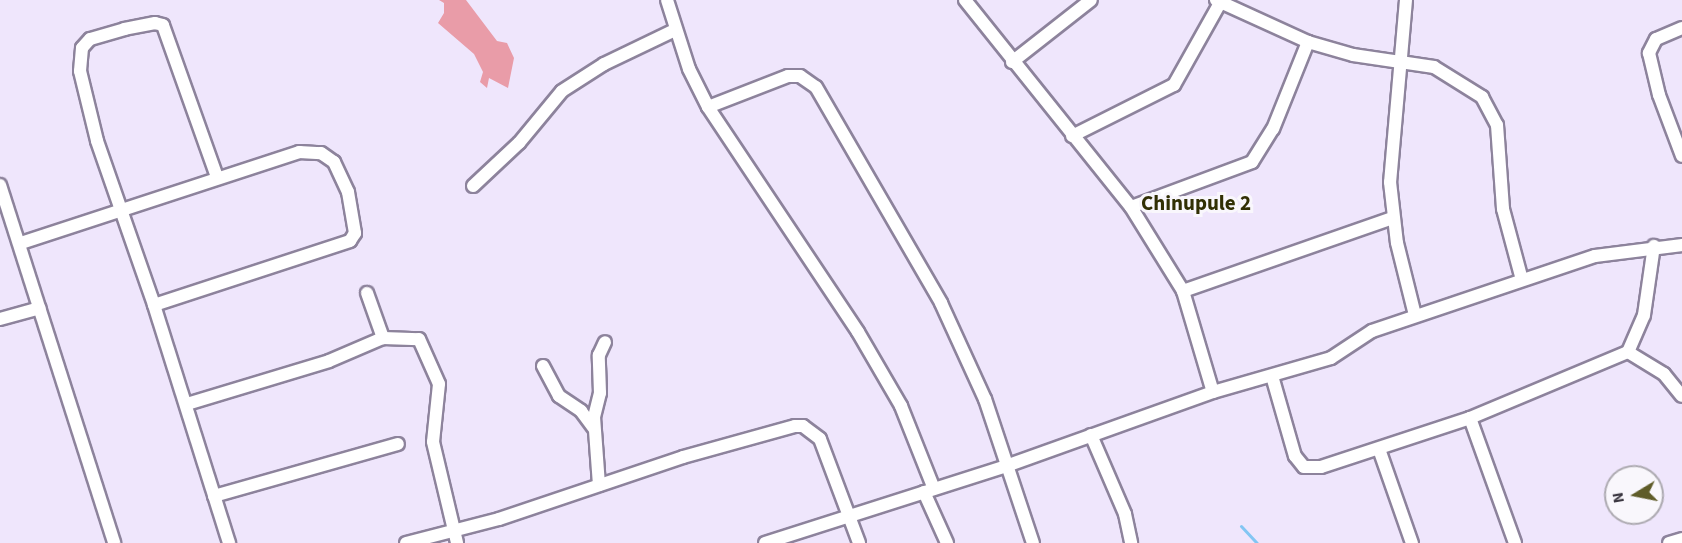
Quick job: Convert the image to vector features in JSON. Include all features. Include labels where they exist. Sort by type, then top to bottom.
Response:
[{"type":"street","points":[[667,0],[675,30],[708,107],[858,332],[901,406],[947,543]]},
{"type":"street","points":[[965,0],[1012,62],[1131,207],[1183,291],[1213,392]]},
{"type":"street","points":[[1012,62],[1091,0]]},
{"type":"street","points":[[1406,0],[1397,63],[1390,182],[1393,218],[1415,315]]},
{"type":"street","points":[[1072,136],[1174,85],[1218,2],[1308,42],[1397,63],[1421,63],[1448,73],[1482,98],[1492,111],[1497,125],[1503,209],[1521,280]]},
{"type":"street","points":[[217,177],[164,25],[155,23],[90,39],[82,48],[80,71],[97,141],[187,404],[229,543]]},
{"type":"street","points":[[1682,28],[1656,39],[1649,53],[1659,94],[1682,156]]},
{"type":"street","points":[[473,186],[519,143],[562,91],[604,64],[675,30]]},
{"type":"street","points":[[1131,207],[1252,162],[1273,129],[1308,42]]},
{"type":"street","points":[[708,107],[788,76],[800,76],[816,87],[941,303],[985,399],[1009,465],[1033,543]]},
{"type":"street","points":[[21,243],[299,152],[327,155],[340,170],[355,233],[344,245],[154,305]]},
{"type":"street","points":[[0,185],[21,243],[114,543]]},
{"type":"street","points":[[1183,291],[1393,218]]},
{"type":"street","points":[[765,543],[1009,465],[1213,392],[1331,358],[1372,331],[1595,255],[1682,244]]},
{"type":"street","points":[[1272,376],[1298,462],[1321,467],[1470,418],[1628,352],[1644,315],[1654,246]]},
{"type":"street","points":[[367,293],[383,338]]},
{"type":"street","points":[[0,319],[40,308]]},
{"type":"street","points":[[187,404],[329,361],[383,338],[419,339],[439,384],[434,442],[455,538]]},
{"type":"street","points":[[599,484],[594,428],[600,393],[599,355],[605,342]]},
{"type":"street","points":[[1628,352],[1664,374],[1682,396]]},
{"type":"street","points":[[543,366],[560,396],[580,411],[594,428]]},
{"type":"street","points":[[1470,418],[1515,543]]},
{"type":"street","points":[[406,543],[455,538],[599,484],[684,457],[803,426],[820,439],[859,543]]},
{"type":"street","points":[[1091,435],[1125,514],[1131,543]]},
{"type":"street","points":[[214,496],[398,444]]},
{"type":"street","points":[[1378,448],[1412,543]]},
{"type":"street","points":[[1669,543],[1682,539]]},
{"type":"shaded area","points":[[439,0],[466,0],[497,41],[507,43],[514,58],[508,88],[489,78],[487,88],[480,82],[483,72],[474,54],[438,23],[444,13],[444,3]]},
{"type":"waterway","points":[[1241,526],[1257,543]]},
{"type":"district","name":"Chinupule 2","points":[[1196,203]]}]
